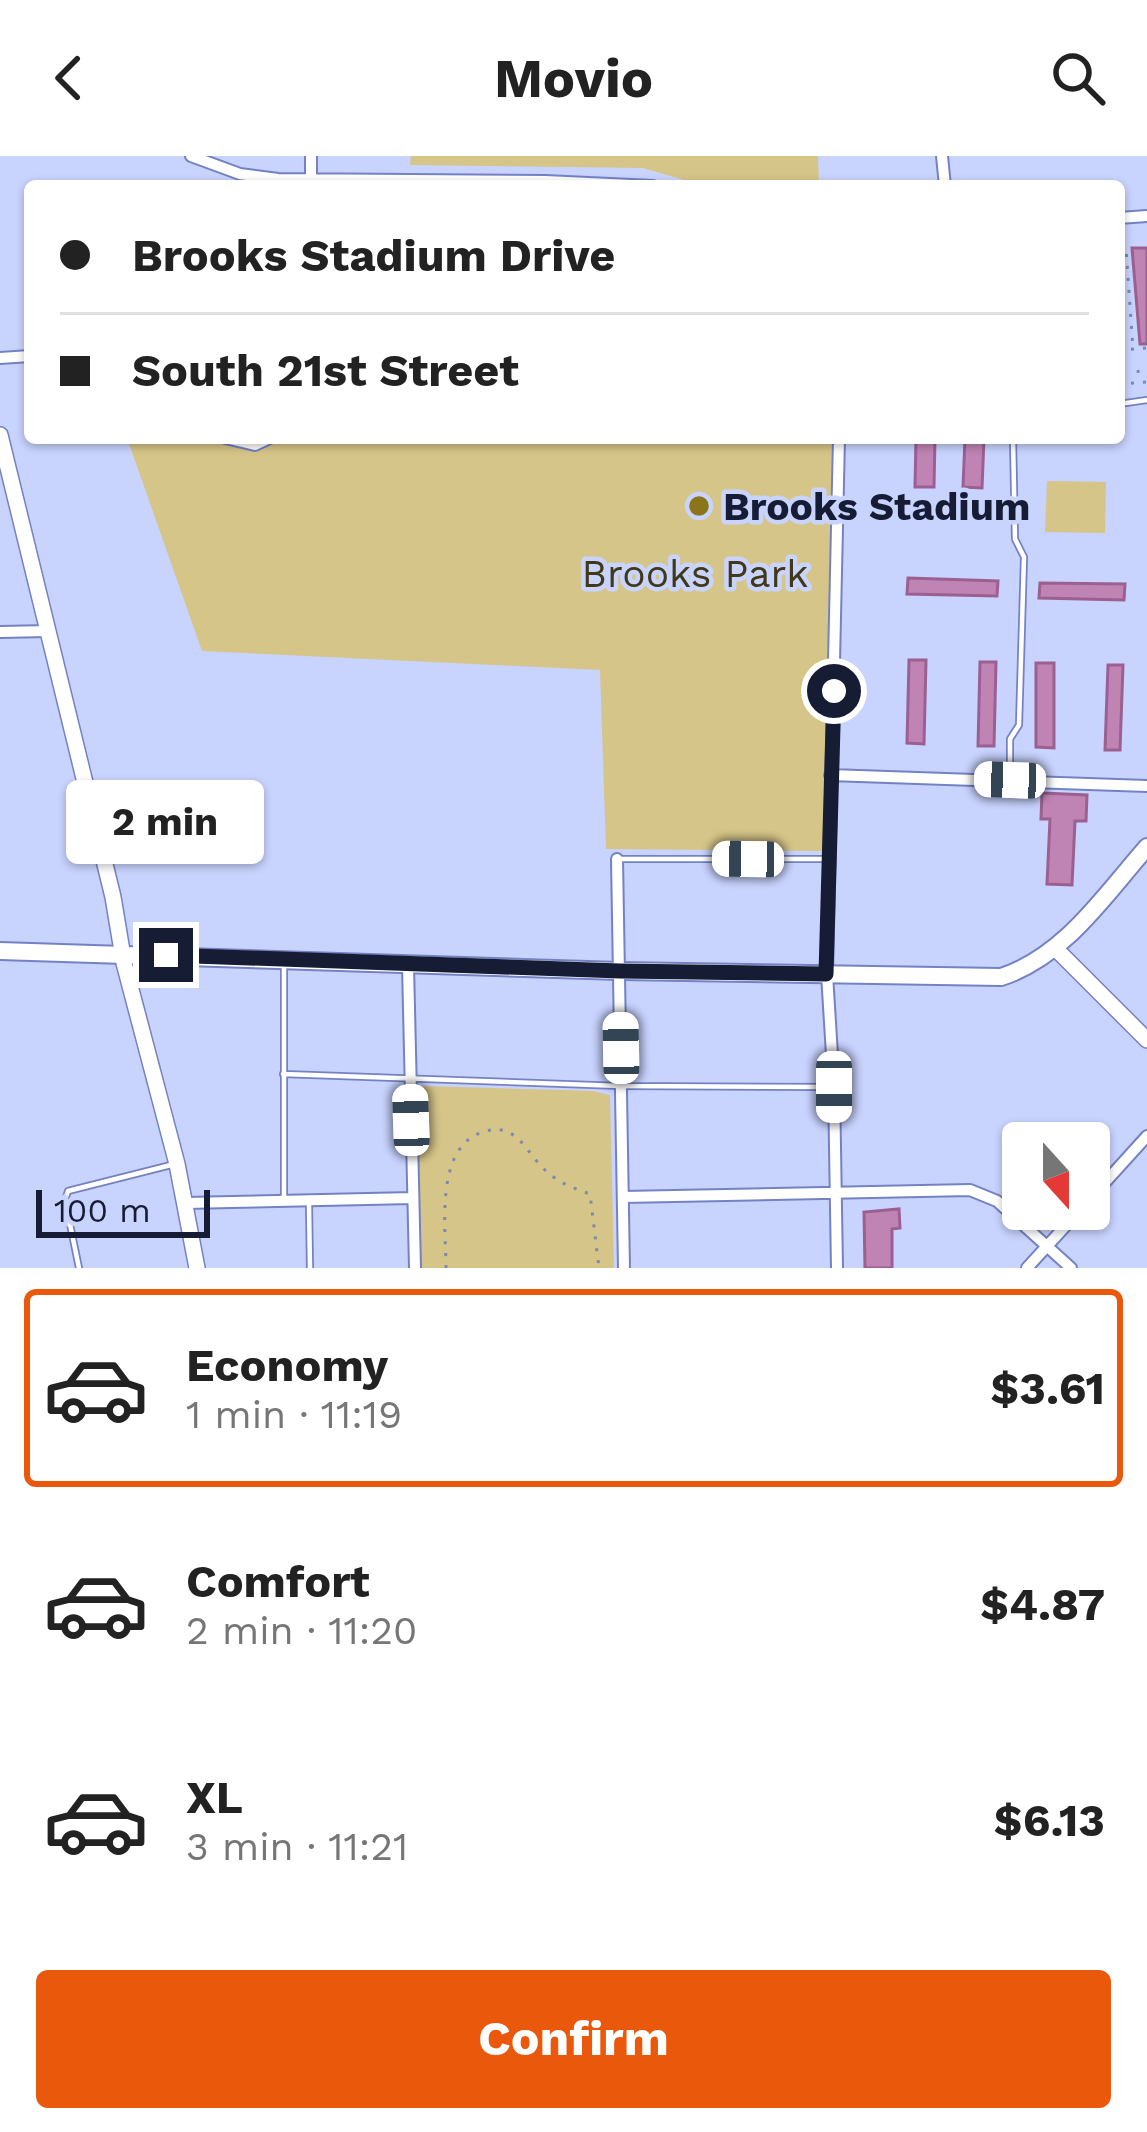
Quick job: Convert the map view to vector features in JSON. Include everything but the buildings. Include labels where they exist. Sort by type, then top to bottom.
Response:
[{"type":"main road","points":[[0,434],[113,897],[122,954],[177,1164],[197,1268]]},
{"type":"main road","points":[[0,951],[620,971],[1000,976],[1027,968],[1055,948],[1147,848]]},
{"type":"main road","points":[[1055,948],[1147,1040]]},
{"type":"street","points":[[191,156],[240,174],[287,180]]},
{"type":"street","points":[[837,1268],[834,1087],[826,974],[839,444]]},
{"type":"street","points":[[0,632],[49,631]]},
{"type":"street","points":[[830,776],[1147,786]]},
{"type":"street","points":[[617,860],[624,1268]]},
{"type":"street","points":[[408,965],[415,1268]]},
{"type":"street","points":[[1110,1177],[1147,1136]]},
{"type":"street","points":[[623,1197],[956,1188],[984,1194],[1071,1268]]},
{"type":"street","points":[[185,1203],[413,1198]]},
{"type":"street","points":[[1027,1268],[1062,1230]]},
{"type":"lane","points":[[1010,780],[1010,739],[1018,725],[1024,556],[1015,538],[1013,444]]},
{"type":"lane","points":[[617,860],[829,859]]},
{"type":"lane","points":[[284,960],[284,1199]]},
{"type":"lane","points":[[283,1074],[410,1081],[834,1087]]},
{"type":"lane","points":[[80,1268],[65,1200],[68,1190],[177,1164]]},
{"type":"lane","points":[[309,1199],[310,1268]]},
{"type":"path","points":[[1125,249],[1133,349]]},
{"type":"path","points":[[1125,350],[1147,348]]},
{"type":"path","points":[[1138,370],[1139,382]]},
{"type":"path","points":[[1125,384],[1147,382]]},
{"type":"path","points":[[446,1268],[448,1188],[455,1156],[474,1135],[503,1130],[515,1136],[545,1171],[590,1194],[599,1268]]},
{"type":"green space","points":[[411,156],[818,156],[819,180],[684,180],[643,168],[410,165]]},
{"type":"green space","name":"Brooks Park","points":[[129,444],[833,444],[823,851],[606,849],[600,670],[202,651]]},
{"type":"green space","points":[[1047,481],[1106,482],[1105,533],[1045,532]]},
{"type":"green space","points":[[424,1086],[610,1095],[614,1268],[421,1268],[416,1101]]},
{"type":"place","name":"Brooks Stadium","points":[[699,506]]},
{"type":"route","points":[[166,955],[826,974],[834,691]]}]
